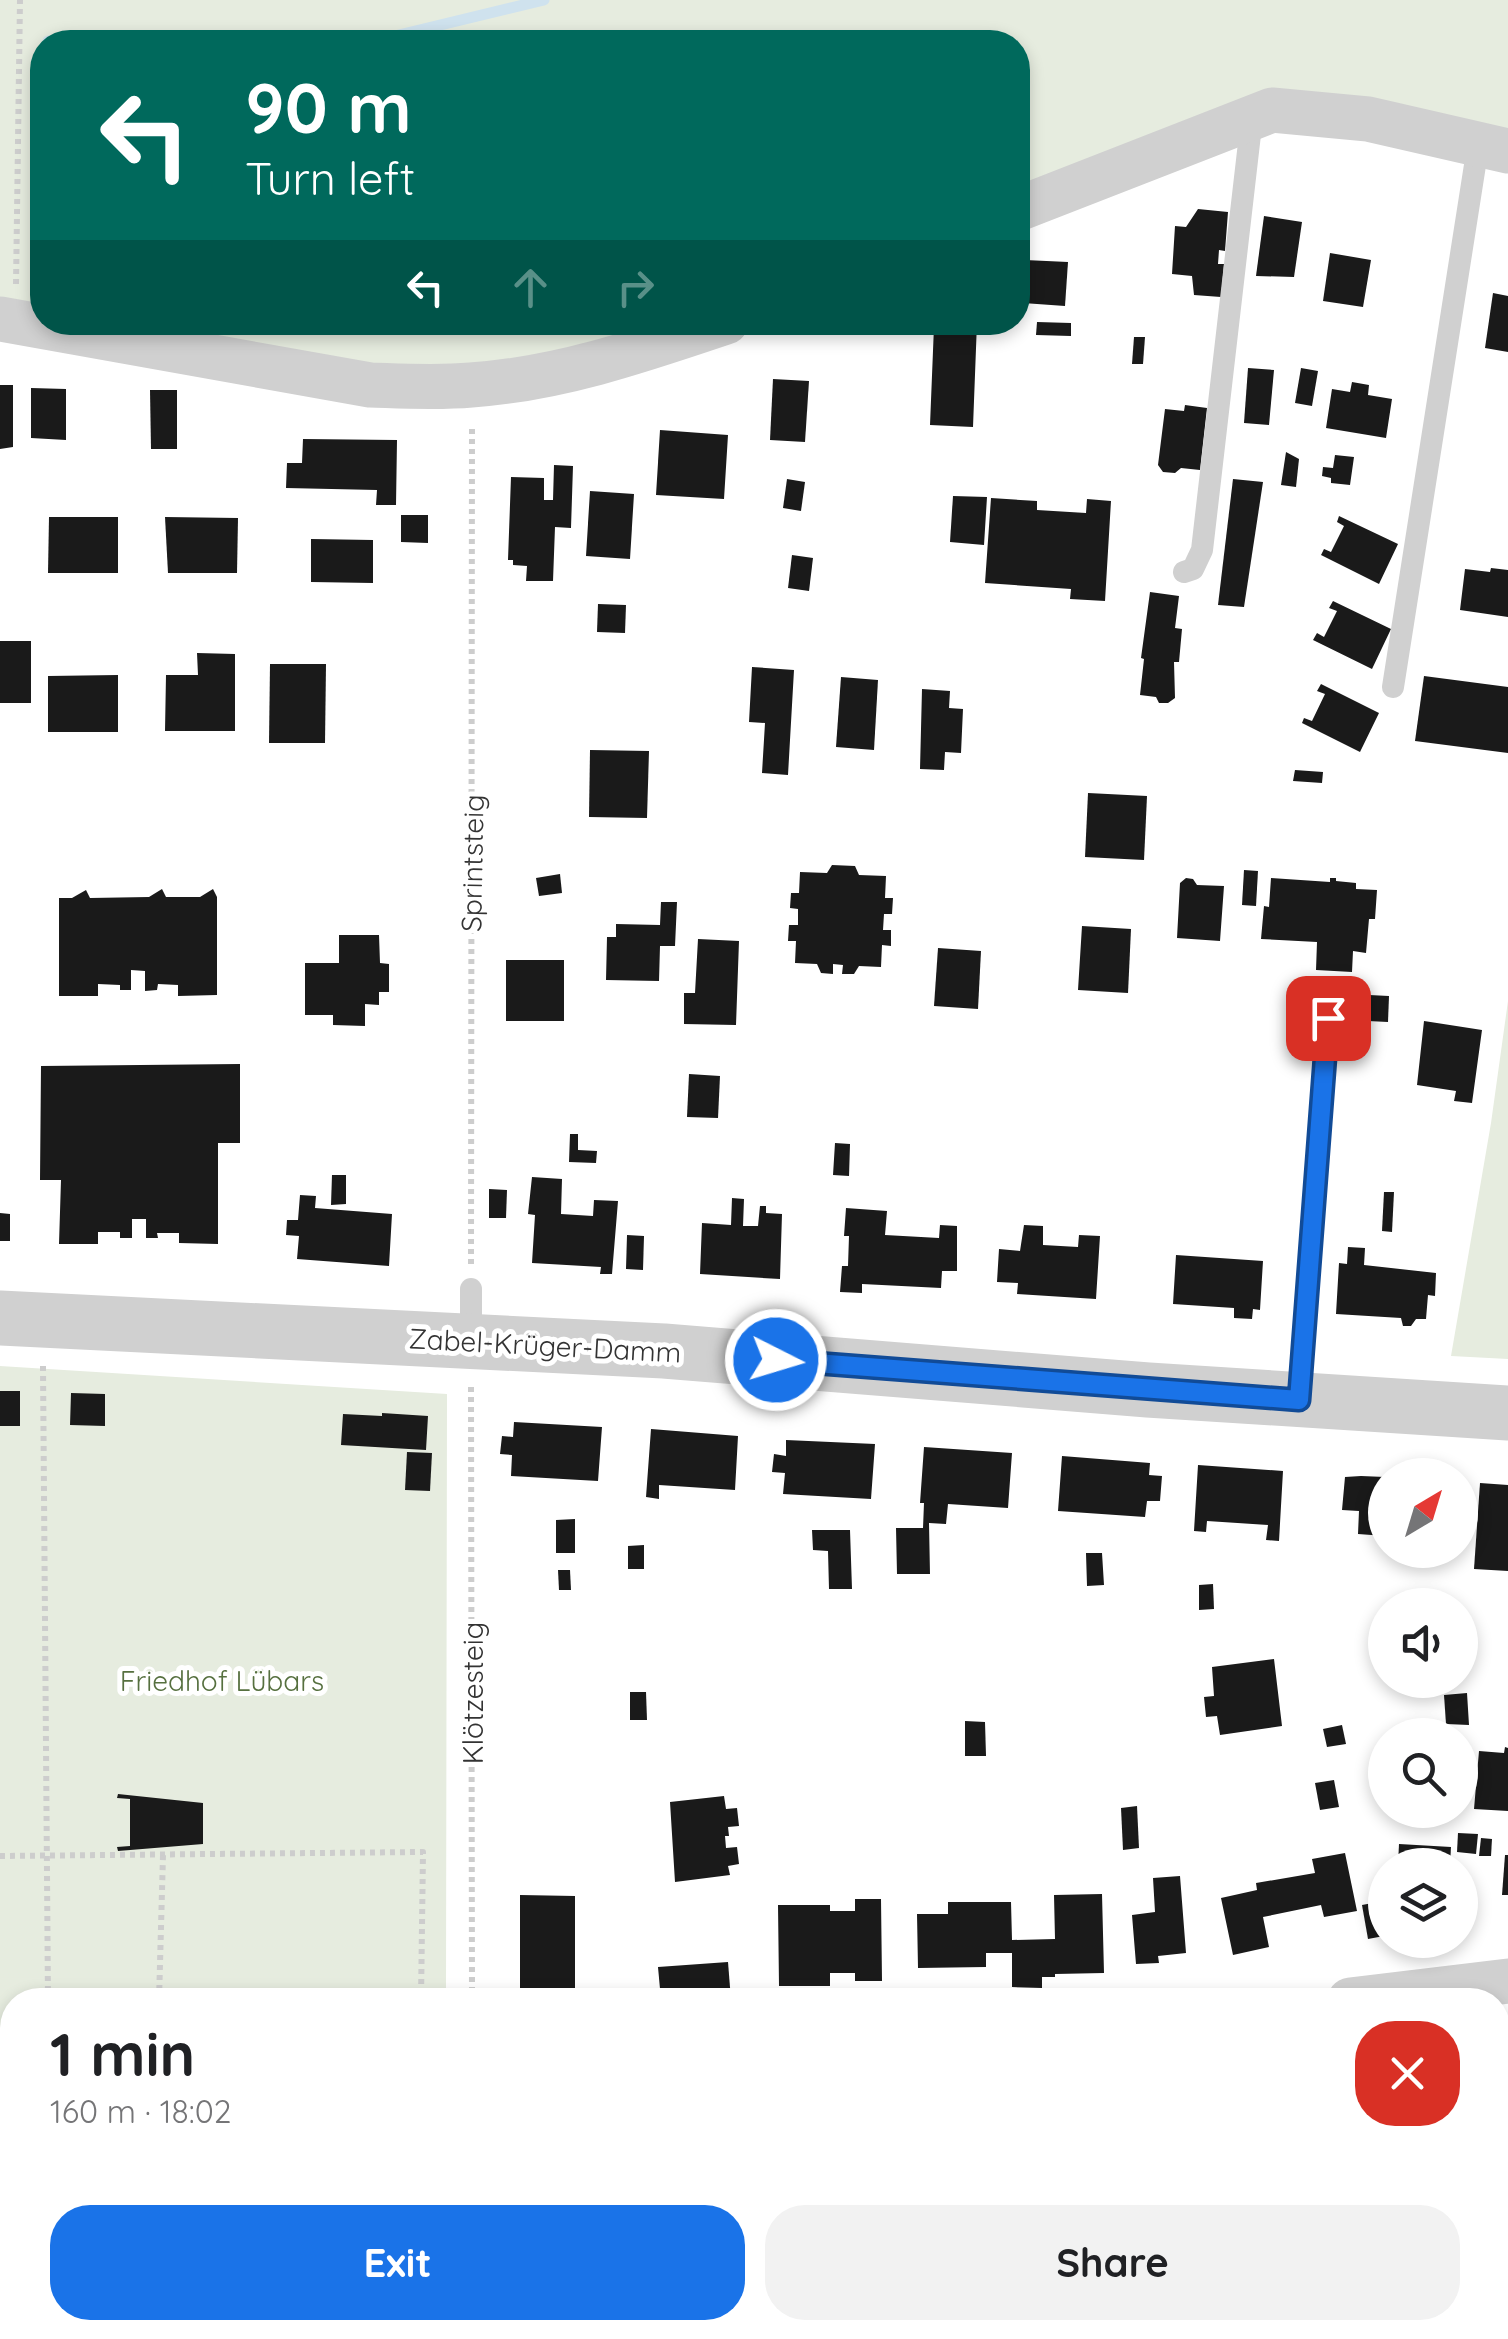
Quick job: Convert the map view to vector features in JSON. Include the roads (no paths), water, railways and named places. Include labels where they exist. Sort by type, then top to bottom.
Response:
[{"type":"street","points":[[1030,204],[1272,110],[1368,119],[1493,149]]},
{"type":"street","points":[[88,335],[370,384],[472,385],[547,374],[616,358],[686,335]]},
{"type":"street","name":"Zabel-Krüger-Damm","points":[[22,1319],[471,1338],[1508,1413]]},
{"type":"street","points":[[1450,1988],[1508,1981]]},
{"type":"lane","points":[[1184,572],[1193,568],[1202,550],[1252,117]]},
{"type":"lane","points":[[1393,687],[1493,149]]},
{"type":"lane","points":[[1299,1400],[1328,1018]]},
{"type":"waterway","points":[[420,30],[544,0]]},
{"type":"park label","name":"Friedhof Lübars","points":[[222,1680]]}]
